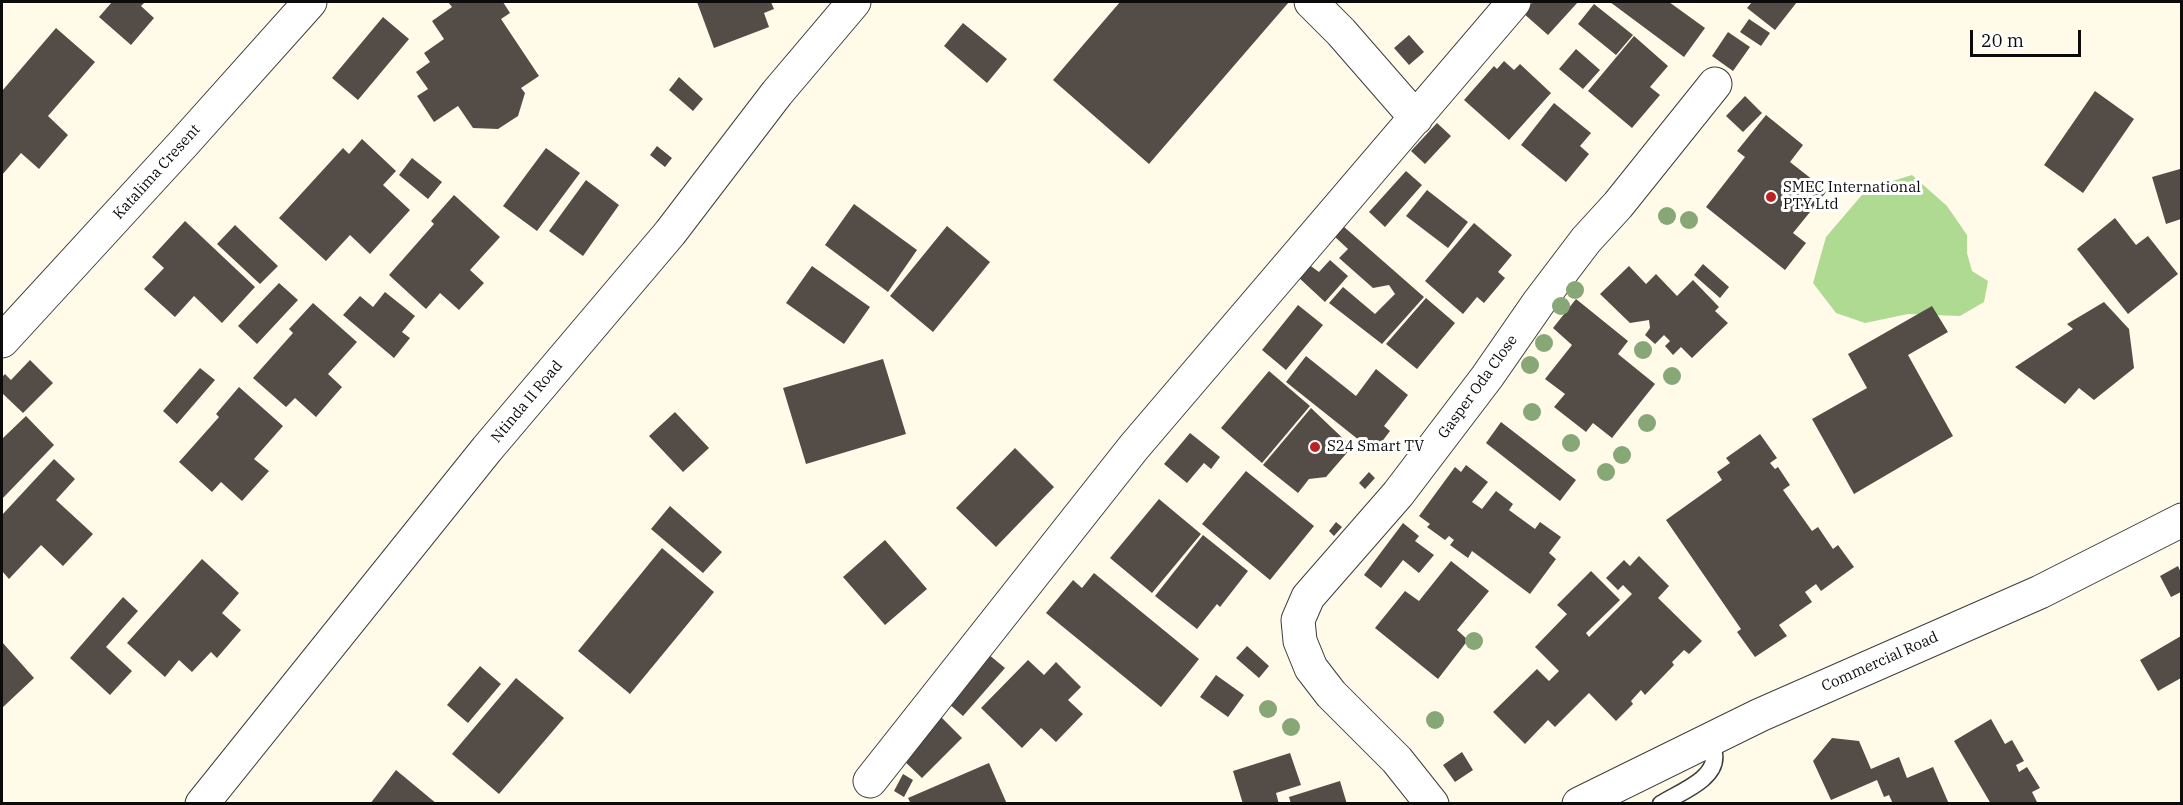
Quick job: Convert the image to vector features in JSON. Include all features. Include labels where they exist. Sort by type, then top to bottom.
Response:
[{"type":"street","name":"Katalima Cresent","points":[[2,341],[310,2]]},
{"type":"street","name":"Ntinda II Road","points":[[202,804],[487,449],[670,233],[777,93],[854,2]]},
{"type":"street","points":[[1311,2],[1341,32],[1416,118]]},
{"type":"street","points":[[870,781],[1134,447],[1514,2]]},
{"type":"street","name":"Gasper Oda Close","points":[[1432,804],[1397,760],[1331,694],[1311,668],[1300,641],[1298,620],[1308,597],[1398,494],[1487,377],[1586,240],[1618,205],[1714,84]]},
{"type":"street","name":"Commercial Road","points":[[1579,804],[1760,715],[2040,592],[2181,520]]},
{"type":"lane","points":[[1661,804],[1703,779],[1713,766],[1714,753],[1707,741]]},
{"type":"green space","points":[[1912,175],[1947,206],[1967,235],[1967,253],[1972,271],[1988,281],[1984,302],[1960,316],[1908,314],[1865,323],[1836,313],[1813,283],[1826,237],[1867,189]]},
{"type":"building","points":[[112,2],[145,2],[141,6],[154,18],[131,45],[99,17]]},
{"type":"building","points":[[448,2],[503,2],[510,13],[501,19],[539,76],[521,88],[525,93],[518,116],[498,129],[473,128],[458,106],[434,122],[417,96],[428,89],[416,72],[430,62],[424,53],[444,39],[432,21],[452,7]]},
{"type":"building","points":[[697,2],[771,2],[774,9],[764,13],[769,27],[714,48]]},
{"type":"building","points":[[1120,2],[1289,2],[1149,164],[1053,80]]},
{"type":"building","points":[[1533,2],[1578,2],[1548,35],[1523,13]]},
{"type":"building","points":[[1610,2],[1669,2],[1705,28],[1684,57]]},
{"type":"building","points":[[1752,2],[1797,2],[1775,30],[1747,8]]},
{"type":"building","points":[[1594,4],[1633,35],[1616,55],[1578,24]]},
{"type":"building","points":[[383,17],[409,39],[358,100],[332,78]]},
{"type":"building","points":[[1749,19],[1770,33],[1761,46],[1740,32]]},
{"type":"building","points":[[963,23],[1007,59],[987,83],[944,46]]},
{"type":"building","points":[[56,28],[95,62],[48,116],[68,135],[39,169],[21,153],[2,175],[2,91]]},
{"type":"building","points":[[1728,32],[1750,47],[1733,71],[1712,56]]},
{"type":"building","points":[[1409,35],[1424,52],[1409,65],[1394,48]]},
{"type":"building","points":[[1634,36],[1668,66],[1650,87],[1660,95],[1632,128],[1588,91]]},
{"type":"building","points":[[1576,49],[1600,70],[1583,89],[1559,69]]},
{"type":"building","points":[[1504,61],[1514,70],[1520,64],[1551,93],[1509,140],[1464,100],[1494,66],[1497,69]]},
{"type":"building","points":[[679,77],[703,99],[693,111],[669,90]]},
{"type":"building","points":[[2095,91],[2134,119],[2083,193],[2044,165]]},
{"type":"building","points":[[1745,96],[1762,113],[1743,132],[1726,116]]},
{"type":"building","points":[[1554,103],[1591,133],[1580,146],[1589,154],[1566,182],[1521,145]]},
{"type":"building","points":[[1766,115],[1803,145],[1790,162],[1827,191],[1793,233],[1806,243],[1785,270],[1706,207],[1745,157],[1737,151]]},
{"type":"building","points":[[1437,123],[1451,136],[1425,164],[1411,151]]},
{"type":"building","points":[[362,139],[396,171],[383,185],[410,210],[370,254],[350,235],[326,261],[279,218],[343,148],[349,154]]},
{"type":"building","points":[[657,146],[672,158],[665,167],[650,155]]},
{"type":"building","points":[[546,148],[580,173],[537,231],[503,206]]},
{"type":"building","points":[[412,158],[442,182],[428,199],[399,175]]},
{"type":"building","points":[[2180,169],[2181,219],[2166,224],[2152,177]]},
{"type":"building","points":[[1406,171],[1422,185],[1385,227],[1369,212]]},
{"type":"building","points":[[586,180],[619,205],[583,256],[549,231]]},
{"type":"building","points":[[1427,190],[1468,222],[1448,248],[1406,216]]},
{"type":"building","points":[[454,195],[500,237],[470,270],[484,283],[459,310],[440,293],[426,309],[389,275],[434,224],[431,221]]},
{"type":"building","points":[[854,204],[917,250],[888,292],[825,245]]},
{"type":"building","points":[[2115,218],[2136,245],[2148,236],[2178,274],[2128,314],[2077,249]]},
{"type":"building","points":[[185,221],[255,287],[222,323],[194,296],[175,317],[144,289],[164,268],[152,257]]},
{"type":"building","points":[[1474,223],[1512,255],[1498,272],[1505,278],[1484,303],[1477,297],[1463,314],[1425,281]]},
{"type":"building","points":[[235,225],[278,266],[260,284],[217,244]]},
{"type":"building","points":[[947,226],[990,262],[933,332],[890,296]]},
{"type":"building","points":[[1343,226],[1424,297],[1382,344],[1329,303],[1343,287],[1375,314],[1395,294],[1389,285],[1373,288],[1339,258],[1348,249],[1334,236]]},
{"type":"building","points":[[1330,260],[1348,276],[1325,302],[1297,276],[1308,264],[1319,272]]},
{"type":"building","points":[[1703,264],[1729,287],[1720,298],[1694,275]]},
{"type":"building","points":[[812,266],[870,307],[844,344],[786,303]]},
{"type":"building","points":[[1629,266],[1646,284],[1656,274],[1677,296],[1693,280],[1719,307],[1715,311],[1728,323],[1692,358],[1681,347],[1673,355],[1665,346],[1670,341],[1664,335],[1655,344],[1645,335],[1650,328],[1649,320],[1630,323],[1600,294]]},
{"type":"building","points":[[279,283],[298,300],[257,344],[238,326]]},
{"type":"building","points":[[385,292],[415,316],[402,332],[410,338],[394,358],[343,315],[360,296],[373,307]]},
{"type":"building","points":[[1426,298],[1455,323],[1417,369],[1386,344]]},
{"type":"building","points":[[1576,299],[1628,341],[1618,354],[1655,384],[1612,438],[1593,423],[1586,432],[1554,407],[1565,394],[1545,379],[1572,345],[1553,328]]},
{"type":"building","points":[[2104,302],[2129,329],[2134,368],[2094,400],[2079,388],[2065,404],[2015,367],[2073,329],[2067,324]]},
{"type":"building","points":[[313,303],[357,342],[328,374],[342,387],[316,417],[295,398],[286,407],[253,378],[293,333],[289,329]]},
{"type":"building","points":[[1298,305],[1323,325],[1286,370],[1262,350]]},
{"type":"building","points":[[1932,306],[1948,332],[1908,355],[1953,436],[1854,494],[1812,419],[1867,388],[1848,354]]},
{"type":"building","points":[[1306,356],[1356,396],[1376,369],[1408,395],[1384,426],[1390,431],[1374,452],[1286,382]]},
{"type":"building","points":[[883,359],[906,434],[806,464],[783,388]]},
{"type":"building","points":[[30,360],[53,383],[23,413],[2,393],[2,377],[5,374],[11,380]]},
{"type":"building","points":[[200,368],[215,380],[177,424],[163,411]]},
{"type":"building","points":[[1269,371],[1310,406],[1262,463],[1221,428]]},
{"type":"building","points":[[239,387],[283,426],[254,459],[269,471],[242,501],[221,482],[212,492],[179,462],[219,417],[216,414]]},
{"type":"building","points":[[1311,408],[1352,447],[1326,477],[1309,479],[1298,493],[1263,465]]},
{"type":"building","points":[[675,412],[709,448],[683,472],[649,436]]},
{"type":"building","points":[[26,416],[54,445],[2,499],[2,437]]},
{"type":"building","points":[[1501,422],[1576,480],[1560,501],[1486,443]]},
{"type":"building","points":[[1190,433],[1220,457],[1211,469],[1204,463],[1187,483],[1164,464]]},
{"type":"building","points":[[1760,434],[1777,458],[1770,463],[1775,469],[1778,467],[1790,485],[1783,490],[1812,531],[1818,527],[1833,549],[1838,545],[1854,567],[1821,591],[1816,584],[1805,592],[1812,602],[1779,625],[1787,636],[1755,657],[1737,632],[1741,629],[1666,520],[1722,480],[1717,472],[1730,463],[1726,458]]},
{"type":"building","points":[[1015,448],[1054,487],[996,547],[956,508]]},
{"type":"building","points":[[54,459],[75,479],[56,500],[93,534],[63,566],[41,545],[9,579],[2,571],[2,515]]},
{"type":"building","points":[[1466,465],[1488,482],[1472,502],[1482,509],[1496,491],[1513,504],[1509,510],[1535,529],[1540,522],[1561,537],[1549,553],[1556,559],[1530,594],[1472,551],[1468,558],[1450,545],[1454,540],[1449,536],[1445,540],[1427,527],[1430,524],[1419,516],[1455,467],[1461,472]]},
{"type":"building","points":[[1246,471],[1314,526],[1270,580],[1202,524]]},
{"type":"building","points":[[1369,472],[1375,478],[1365,489],[1359,483]]},
{"type":"building","points":[[1159,499],[1201,534],[1152,593],[1110,558]]},
{"type":"building","points":[[670,506],[722,552],[703,573],[651,529]]},
{"type":"building","points":[[1336,522],[1342,527],[1334,536],[1329,531]]},
{"type":"building","points":[[1403,523],[1419,536],[1415,541],[1434,555],[1419,573],[1403,560],[1381,588],[1364,575]]},
{"type":"building","points":[[1203,535],[1248,571],[1220,607],[1217,604],[1197,629],[1155,596]]},
{"type":"building","points":[[885,540],[927,589],[885,625],[843,577]]},
{"type":"building","points":[[662,548],[714,592],[630,694],[578,651]]},
{"type":"building","points":[[1639,556],[1669,586],[1658,598],[1702,641],[1689,654],[1684,650],[1672,662],[1674,665],[1645,695],[1641,690],[1631,701],[1633,704],[1616,721],[1589,693],[1555,727],[1548,720],[1525,744],[1493,712],[1537,669],[1549,681],[1559,671],[1535,647],[1567,614],[1557,605],[1591,571],[1620,600],[1586,633],[1589,637],[1632,594],[1623,585],[1618,590],[1606,578],[1624,560],[1630,566]]},
{"type":"building","points":[[202,559],[239,593],[222,613],[241,630],[217,658],[211,652],[192,672],[179,660],[165,677],[127,643]]},
{"type":"building","points":[[1451,561],[1489,591],[1457,630],[1468,640],[1438,679],[1375,628],[1405,591],[1419,601]]},
{"type":"building","points":[[2178,566],[2181,573],[2181,592],[2171,597],[2160,576]]},
{"type":"building","points":[[1094,573],[1199,659],[1161,707],[1046,613],[1073,580],[1082,588]]},
{"type":"building","points":[[123,597],[138,611],[106,647],[132,671],[110,695],[70,658]]},
{"type":"building","points":[[2181,636],[2181,678],[2158,691],[2140,660]]},
{"type":"building","points":[[2,642],[34,678],[2,708]]},
{"type":"building","points":[[1247,646],[1269,666],[1259,678],[1236,658]]},
{"type":"building","points":[[988,654],[1005,668],[963,716],[948,703]]},
{"type":"building","points":[[1028,660],[1044,675],[1056,662],[1081,687],[1068,700],[1083,714],[1056,742],[1041,728],[1022,748],[981,708]]},
{"type":"building","points":[[480,666],[501,684],[468,723],[447,705]]},
{"type":"building","points":[[1216,675],[1244,695],[1228,717],[1200,697]]},
{"type":"building","points":[[516,678],[564,718],[499,794],[452,754]]},
{"type":"building","points":[[941,717],[962,738],[922,778],[900,757]]},
{"type":"building","points":[[1991,719],[2005,744],[2012,740],[2024,761],[2016,765],[2019,772],[2027,767],[2040,788],[2032,792],[2038,804],[1991,804],[1954,741]]},
{"type":"building","points":[[1832,738],[1859,741],[1871,769],[1899,757],[1907,778],[1933,767],[1949,804],[1893,804],[1889,795],[1884,797],[1877,780],[1831,800],[1813,761]]},
{"type":"building","points":[[1462,752],[1473,770],[1455,782],[1443,765]]},
{"type":"building","points":[[1290,753],[1301,785],[1276,793],[1279,804],[1243,804],[1233,771]]},
{"type":"building","points":[[989,763],[1007,804],[911,804],[908,798]]},
{"type":"building","points":[[396,770],[437,804],[370,804]]},
{"type":"building","points":[[903,774],[913,780],[904,797],[894,791]]},
{"type":"building","points":[[1340,781],[1347,804],[1291,804],[1289,797]]},
{"type":"place","name":"SMEC International PTY Ltd","points":[[1771,197]]},
{"type":"place","name":"S24 Smart TV","points":[[1315,447]]}]
